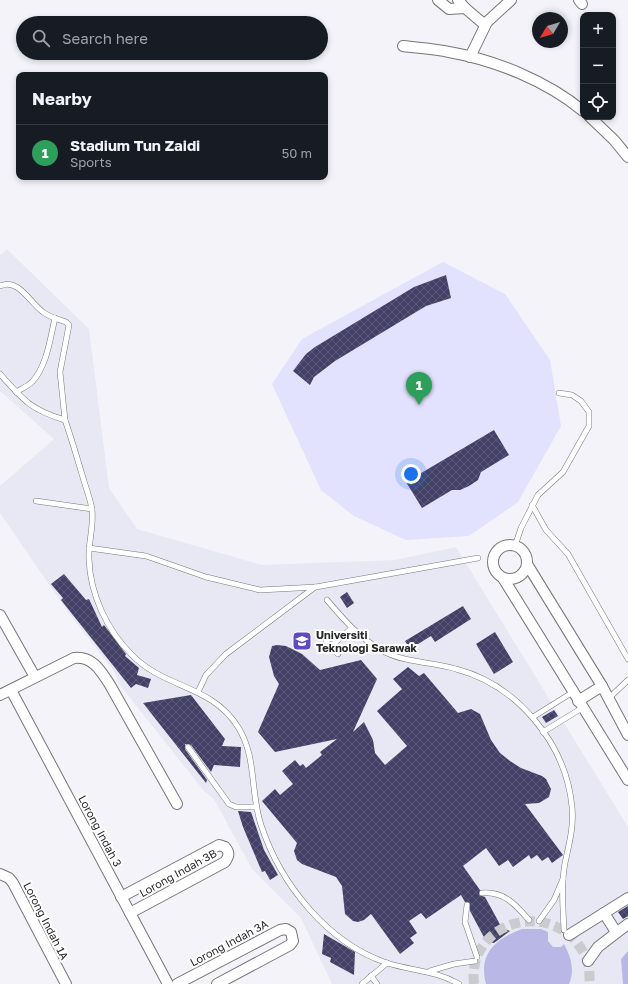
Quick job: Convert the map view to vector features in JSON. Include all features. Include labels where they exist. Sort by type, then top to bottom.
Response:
[{"type":"street","points":[[438,0],[449,10],[465,8]]},
{"type":"street","points":[[458,0],[485,25]]},
{"type":"street","points":[[470,57],[485,25],[498,10],[511,0]]},
{"type":"street","points":[[403,46],[450,52],[507,69],[555,92],[580,109]]},
{"type":"street","points":[[593,120],[614,140],[628,157]]},
{"type":"street","points":[[628,735],[602,686],[528,564],[526,555],[515,546],[506,546],[495,554],[494,565],[499,575],[503,578],[628,780]]},
{"type":"street","points":[[503,578],[514,579],[519,577],[523,574],[528,564]]},
{"type":"street","points":[[0,614],[35,677]]},
{"type":"street","points":[[0,695],[74,658],[83,657],[98,667],[177,804]]},
{"type":"street","points":[[580,704],[602,686]]},
{"type":"street","name":"Lorong Indah 3","points":[[12,690],[168,984]]},
{"type":"street","name":"Lorong Indah 3B","points":[[122,897],[219,845],[226,847],[229,852],[229,856],[225,862],[130,913]]},
{"type":"street","name":"Lorong Indah 1A","points":[[0,874],[9,878],[13,883],[66,984]]},
{"type":"street","points":[[566,932],[604,913],[628,898]]},
{"type":"street","points":[[604,913],[616,932]]},
{"type":"street","points":[[588,961],[598,947],[628,924]]},
{"type":"street","name":"Lorong Indah 3A","points":[[177,984],[280,930],[286,929],[291,932],[293,941],[290,945],[217,984]]},
{"type":"lane","points":[[0,286],[6,283],[12,284],[19,288],[36,307],[55,318],[66,322],[69,328],[62,354],[60,372],[66,420],[92,509],[89,548],[90,569],[94,591],[110,628],[121,643],[148,669],[216,702],[230,715],[239,728],[251,757],[256,807],[261,825],[278,863],[315,916],[325,927],[360,950],[387,963],[430,971],[459,984]]},
{"type":"lane","points":[[16,392],[31,384],[38,375],[55,318]]},
{"type":"lane","points":[[0,374],[31,406],[47,414],[66,420]]},
{"type":"lane","points":[[515,546],[532,505],[538,495],[563,472],[589,426],[589,412],[582,401],[572,395],[559,393]]},
{"type":"lane","points":[[36,501],[92,509]]},
{"type":"lane","points":[[532,505],[546,530],[568,554],[628,659]]},
{"type":"lane","points":[[89,548],[146,556],[206,577],[260,590],[316,587],[478,558]]},
{"type":"lane","points":[[198,692],[206,675],[226,654],[316,587]]},
{"type":"lane","points":[[327,600],[352,628],[380,649],[403,659],[455,668],[476,675],[513,699],[533,717],[543,732],[559,761],[567,781],[572,806],[572,831],[564,875],[554,900],[538,921]]},
{"type":"lane","points":[[331,646],[352,628]]},
{"type":"lane","points":[[326,640],[338,654]]},
{"type":"lane","points":[[608,699],[628,680]]},
{"type":"lane","points":[[533,717],[573,692]]},
{"type":"lane","points":[[543,732],[580,704]]},
{"type":"lane","points":[[188,747],[229,804],[236,807],[256,807]]},
{"type":"lane","points":[[564,875],[566,932]]},
{"type":"lane","points":[[482,893],[500,894],[516,906],[529,920]]},
{"type":"lane","points":[[430,971],[476,959],[465,922],[467,905]]},
{"type":"lane","points":[[362,984],[387,963]]},
{"type":"lane","points":[[371,976],[377,984]]},
{"type":"shaded area","name":"Universiti Teknologi Sarawak","points":[[7,249],[89,329],[109,488],[137,529],[262,565],[395,560],[456,547],[628,827],[628,984],[332,984],[301,918],[252,869],[214,799],[204,791],[119,684],[114,671],[68,612],[0,513],[0,486],[54,439],[0,391],[0,255]]},
{"type":"shaded area","points":[[443,262],[505,294],[550,360],[561,426],[518,502],[469,536],[406,540],[354,516],[321,490],[272,384],[302,339]]},
{"type":"shaded area","points":[[522,929],[541,929],[548,932],[548,941],[553,947],[561,947],[564,944],[569,954],[572,969],[569,984],[486,984],[484,964],[491,949],[504,938]]},
{"type":"shaded area","points":[[628,951],[628,984],[623,984],[621,959]]},
{"type":"building","points":[[446,275],[451,298],[426,306],[335,361],[314,377],[310,385],[293,371],[306,354],[315,347],[414,287]]},
{"type":"building","points":[[494,430],[509,455],[481,472],[478,480],[469,486],[460,490],[452,490],[422,508],[406,482]]},
{"type":"building","points":[[64,574],[86,600],[89,599],[102,627],[104,625],[126,654],[125,656],[139,668],[137,675],[151,679],[148,688],[136,684],[131,688],[61,600],[63,598],[51,584]]},
{"type":"building","points":[[347,592],[354,603],[347,608],[340,597]]},
{"type":"building","points":[[463,606],[471,619],[435,642],[431,636],[410,649],[405,641]]},
{"type":"building","points":[[495,632],[513,662],[494,674],[476,644]]},
{"type":"building","points":[[272,646],[286,646],[302,654],[320,670],[361,660],[377,679],[353,732],[364,722],[373,740],[375,753],[385,765],[407,746],[377,711],[402,689],[393,679],[408,667],[419,676],[424,673],[458,713],[471,709],[480,714],[491,740],[500,753],[521,768],[546,779],[551,789],[549,797],[539,803],[525,804],[563,855],[552,863],[548,857],[542,861],[537,855],[531,859],[529,855],[513,867],[508,860],[499,866],[486,848],[463,866],[480,890],[479,895],[485,897],[502,928],[510,931],[494,943],[486,941],[470,911],[470,903],[465,902],[461,895],[426,919],[421,913],[409,921],[417,933],[410,938],[414,943],[400,954],[371,914],[364,920],[358,922],[353,921],[345,914],[342,886],[336,877],[302,864],[297,860],[294,851],[297,843],[262,801],[275,789],[280,795],[293,784],[282,771],[295,760],[300,766],[303,764],[306,768],[322,755],[320,752],[337,739],[275,752],[258,732],[279,684],[274,676],[269,657]]},
{"type":"building","points":[[191,695],[225,739],[222,746],[241,747],[240,767],[214,765],[211,772],[191,745],[185,744],[185,749],[207,780],[206,783],[143,703]]},
{"type":"building","points":[[554,710],[558,716],[546,723],[542,717]]},
{"type":"building","points":[[238,811],[251,812],[264,850],[278,875],[270,880],[265,871],[262,872],[243,827]]},
{"type":"building","points":[[628,906],[628,916],[623,919],[618,912]]},
{"type":"building","points":[[324,934],[355,952],[354,975],[330,962],[331,958],[322,954]]},
{"type":"tunnel","points":[[474,984],[475,964],[481,948],[493,935],[507,926],[524,922],[541,922],[559,928],[574,939],[587,960],[590,984]]},
{"type":"place","name":"Stadium Tun Zaidi","points":[[419,405]]},
{"type":"place","name":"Universiti Teknologi Sarawak","points":[[302,641]]}]
